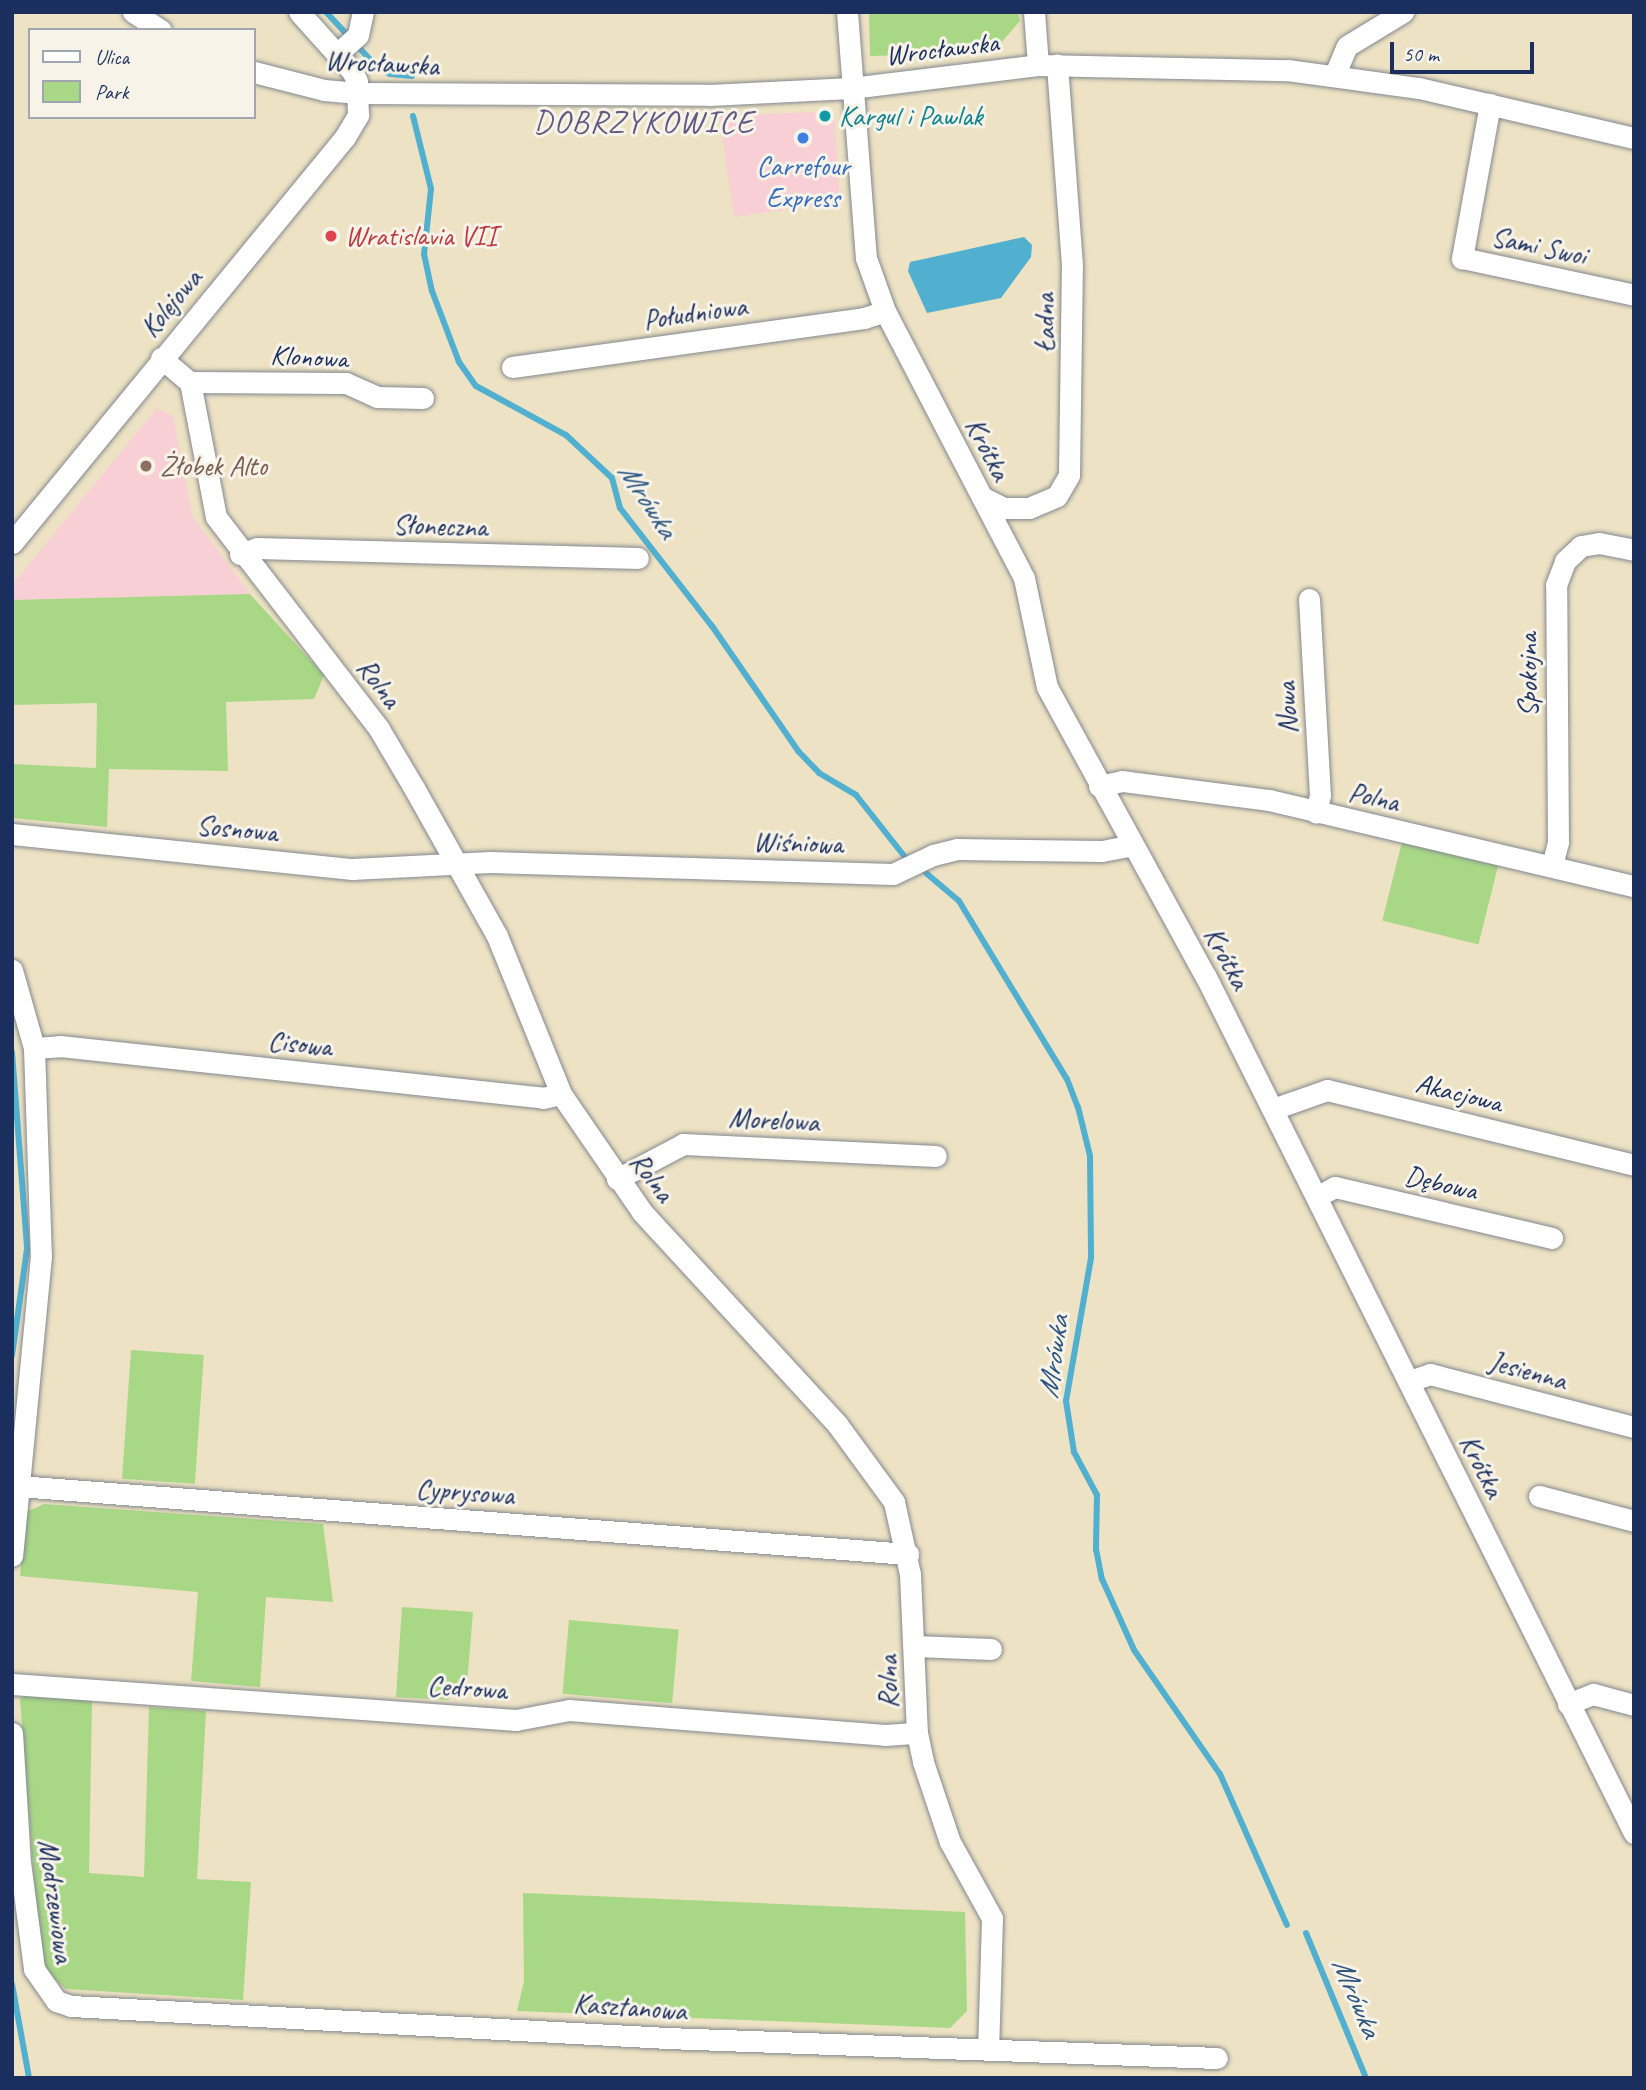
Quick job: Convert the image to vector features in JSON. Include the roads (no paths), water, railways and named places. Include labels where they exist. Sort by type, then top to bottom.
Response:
[{"type":"street","points":[[133,12],[158,28]]},
{"type":"street","points":[[299,12],[347,45]]},
{"type":"street","points":[[358,93],[347,45],[363,12]]},
{"type":"street","name":"Krótka","points":[[847,12],[861,240],[885,311],[1024,578],[1047,687],[1318,1196],[1634,1833]]},
{"type":"street","name":"Ładna","points":[[1029,508],[1057,496],[1064,488],[1072,460],[1071,221],[1048,65],[1034,12]]},
{"type":"street","points":[[1335,74],[1348,46],[1403,12]]},
{"type":"street","name":"Wrocławska","points":[[256,73],[324,90],[358,93],[709,95],[851,88],[1048,65],[1335,74],[1490,104],[1634,138]]},
{"type":"street","name":"Kolejowa","points":[[12,543],[161,358],[345,137],[358,115],[358,93]]},
{"type":"street","name":"Sami Swoi","points":[[1490,104],[1462,258],[1634,295]]},
{"type":"street","name":"Południowa","points":[[512,367],[864,318],[885,311]]},
{"type":"street","points":[[161,358],[190,382]]},
{"type":"street","name":"Klonowa","points":[[190,382],[346,383],[377,397],[424,398]]},
{"type":"street","name":"Rolna","points":[[190,382],[212,507],[240,554],[379,729],[497,936],[561,1094],[642,1212],[867,1460],[894,1502],[908,1554],[915,1646],[917,1733],[950,1842],[992,1918],[988,2049]]},
{"type":"street","points":[[982,497],[1004,508],[1029,508]]},
{"type":"street","points":[[1004,539],[1012,524],[1029,508]]},
{"type":"street","name":"Spokojna","points":[[1552,866],[1558,842],[1556,585],[1565,561],[1581,546],[1599,542],[1634,550]]},
{"type":"street","name":"Słoneczna","points":[[240,554],[257,548],[638,558]]},
{"type":"street","name":"Nowa","points":[[1309,599],[1320,795],[1316,813]]},
{"type":"street","name":"Polna","points":[[1100,786],[1122,781],[1213,791],[1634,886]]},
{"type":"street","name":"Sosnowa","points":[[12,834],[352,869],[457,865]]},
{"type":"street","name":"Wiśniowa","points":[[457,865],[893,874],[933,855],[957,849],[1102,851],[1132,845]]},
{"type":"street","points":[[12,970],[34,1048],[41,1256],[12,1556]]},
{"type":"street","name":"Cisowa","points":[[34,1048],[60,1046],[543,1098],[561,1094]]},
{"type":"street","name":"Akacjowa","points":[[1273,1109],[1327,1090],[1634,1164]]},
{"type":"street","name":"Morelowa","points":[[617,1179],[683,1144],[936,1156]]},
{"type":"street","name":"Dębowa","points":[[1318,1196],[1335,1187],[1552,1238]]},
{"type":"street","name":"Jesienna","points":[[1409,1381],[1430,1374],[1634,1427]]},
{"type":"street","name":"Cyprysowa","points":[[18,1486],[908,1554]]},
{"type":"street","points":[[1539,1496],[1634,1521]]},
{"type":"street","points":[[915,1646],[991,1649]]},
{"type":"street","name":"Cedrowa","points":[[12,1684],[516,1720],[569,1710],[885,1735],[917,1733]]},
{"type":"street","points":[[1568,1704],[1593,1694],[1634,1706]]},
{"type":"street","name":"Modrzewiowa","points":[[12,1733],[20,1862],[34,1969],[45,1990]]},
{"type":"street","name":"Kasztanowa","points":[[45,1990],[56,2001],[71,2006],[667,2038],[1217,2058]]},
{"type":"water","points":[[1024,237],[1032,245],[1031,257],[1001,298],[927,313],[908,271],[910,262]]},
{"type":"waterway","name":"Mrówka","points":[[326,12],[377,67],[390,74],[412,76]]},
{"type":"waterway","name":"Mrówka","points":[[413,116],[431,189],[424,254],[432,291],[459,362],[476,386],[566,435],[612,478],[620,508],[712,626],[799,752],[819,773],[856,795],[905,857]]},
{"type":"waterway","name":"Mrówka","points":[[926,873],[959,901],[1067,1079],[1078,1107],[1090,1156],[1091,1258],[1066,1401],[1074,1452],[1097,1495],[1096,1549],[1102,1579],[1134,1650],[1220,1774],[1287,1925]]},
{"type":"waterway","points":[[12,1052],[27,1249],[12,1356]]},
{"type":"waterway","name":"Mrówka","points":[[1306,1933],[1366,2078]]},
{"type":"waterway","points":[[12,1984],[29,2078]]},
{"type":"place","name":"Kargul i Pawlak","points":[[825,116]]},
{"type":"place","name":"Carrefour Express","points":[[803,138]]},
{"type":"place","name":"Wratislavia VII","points":[[331,236]]},
{"type":"place","name":"Żłobek Alto","points":[[146,466]]},
{"type":"district","name":"DOBRZYKOWICE","points":[[644,122]]}]
